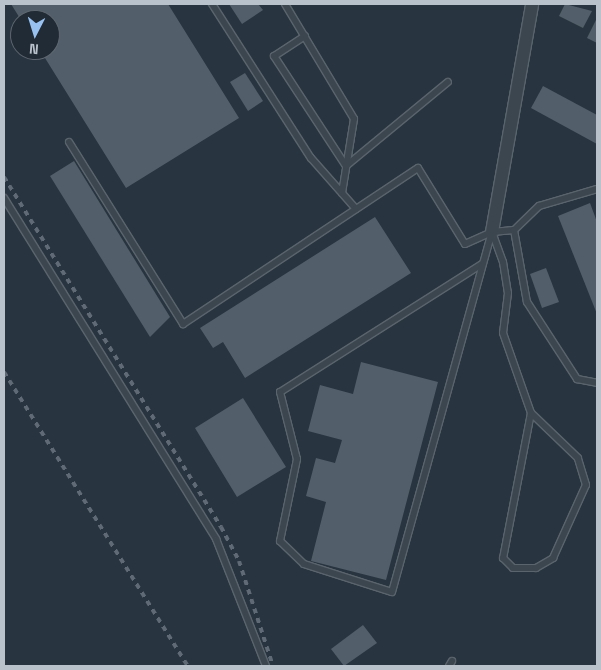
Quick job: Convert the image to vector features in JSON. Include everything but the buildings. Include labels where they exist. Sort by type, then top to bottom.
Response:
[{"type":"street","points":[[492,232],[532,4]]},
{"type":"lane","points":[[212,4],[311,158],[356,209]]},
{"type":"lane","points":[[285,4],[354,119],[342,193]]},
{"type":"lane","points":[[305,36],[274,56],[346,166]]},
{"type":"lane","points":[[346,166],[448,82]]},
{"type":"lane","points":[[69,142],[183,324],[418,168],[465,244],[492,232],[514,230],[539,206],[597,189]]},
{"type":"lane","points":[[4,198],[216,539],[266,666]]},
{"type":"lane","points":[[514,230],[527,302],[577,379],[597,383]]},
{"type":"lane","points":[[482,264],[280,392],[297,460],[280,541],[304,564],[392,592],[492,232]]},
{"type":"lane","points":[[492,232],[503,262],[508,294],[503,333],[531,413],[578,458],[586,484],[553,558],[536,568],[513,568],[503,558],[531,413]]},
{"type":"railway","points":[[4,177],[221,527],[239,561],[273,666]]},
{"type":"railway","points":[[4,372],[188,666]]}]
